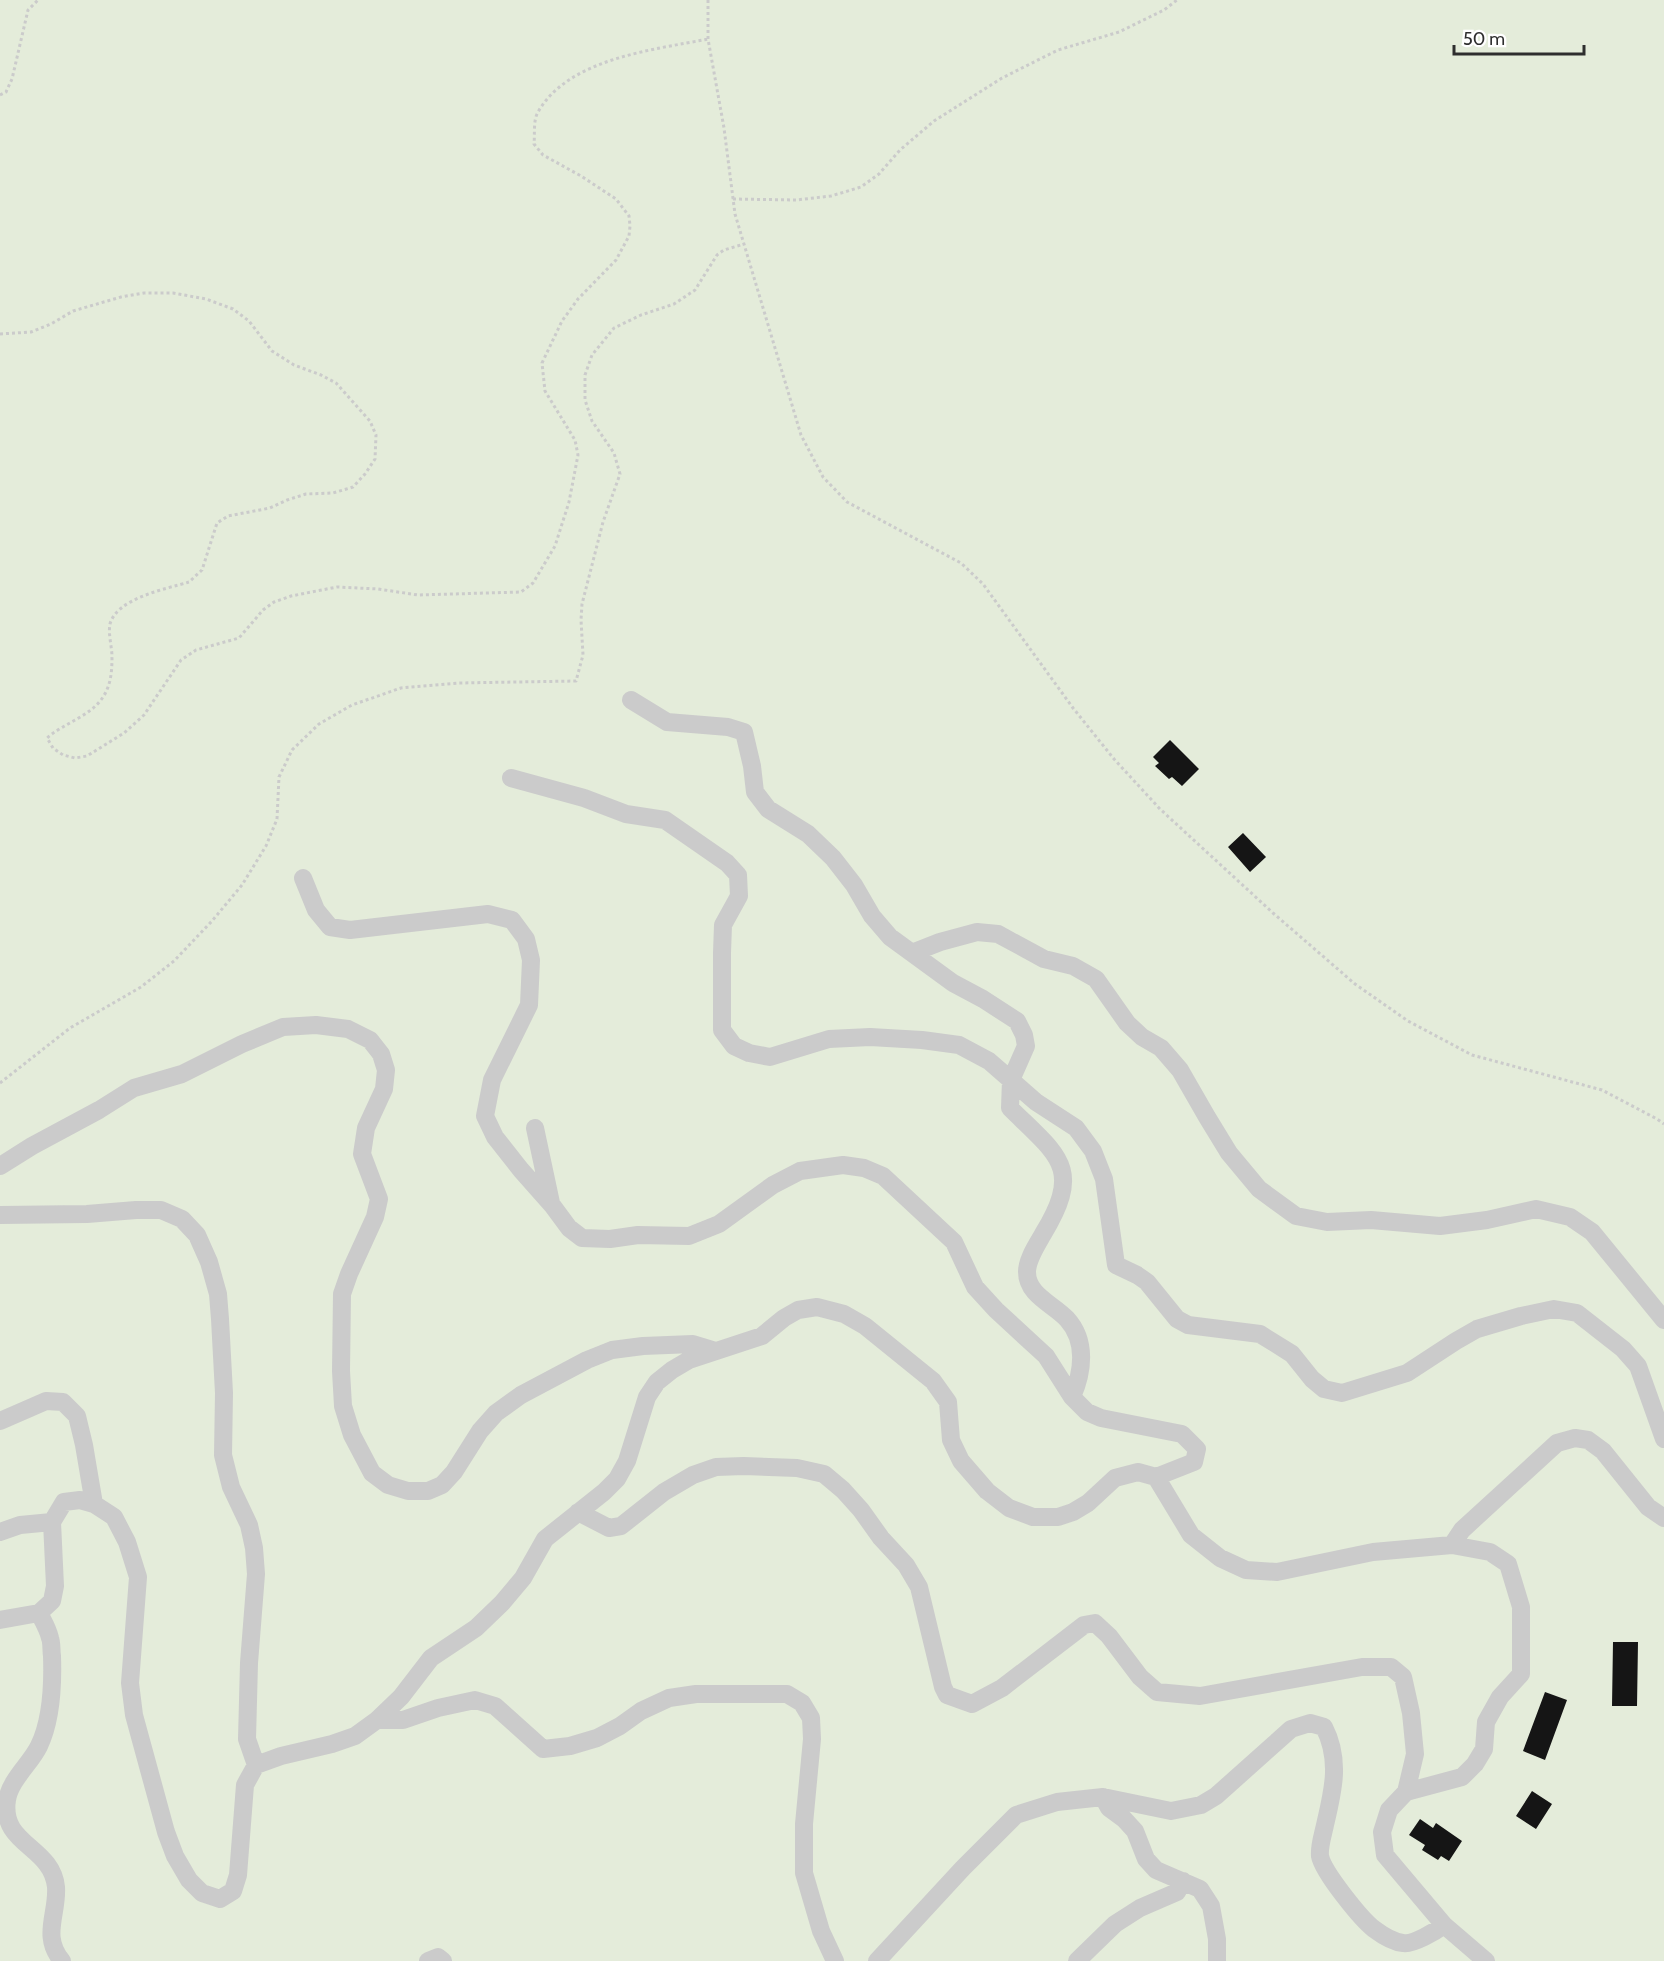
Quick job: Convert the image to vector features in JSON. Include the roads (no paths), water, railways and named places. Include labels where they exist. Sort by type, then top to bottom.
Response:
[{"type":"street","points":[[631,700],[667,722],[728,727],[744,732],[755,792],[768,809],[808,834],[833,858],[854,885],[872,916],[890,937],[953,983],[1017,1021],[1024,1035],[1026,1046],[1011,1080],[1010,1108],[1053,1150],[1062,1166],[1064,1184],[1054,1216],[1032,1254],[1027,1270],[1029,1285],[1044,1301],[1067,1319],[1078,1336],[1081,1358],[1078,1382],[1072,1397]]},
{"type":"street","points":[[511,778],[584,798],[626,814],[665,820],[727,863],[738,875],[739,896],[723,926],[722,953],[722,1030],[734,1046],[749,1053],[770,1057],[829,1039],[870,1037],[959,1045],[989,1061],[1036,1102],[1076,1128],[1093,1151],[1104,1179],[1116,1265],[1147,1282],[1177,1319],[1188,1325],[1260,1334],[1292,1354],[1312,1379],[1324,1389],[1342,1393],[1407,1372],[1476,1329],[1554,1309],[1577,1313],[1623,1349],[1638,1366],[1664,1439]]},
{"type":"street","points":[[0,1620],[39,1613],[52,1601],[55,1586],[52,1522],[64,1502],[80,1500],[94,1504],[114,1517],[127,1542],[138,1577],[130,1683],[134,1715],[166,1832],[189,1881],[202,1893],[220,1899],[233,1892],[238,1875],[245,1785],[256,1765],[355,1736],[377,1720],[401,1697],[430,1658],[476,1628],[502,1604],[523,1578],[545,1539],[617,1479],[627,1461],[647,1397],[657,1382],[689,1360],[762,1336],[798,1310],[817,1306],[844,1314],[865,1326],[933,1381],[948,1402],[951,1440],[961,1461],[994,1497],[1009,1508],[1033,1517],[1058,1517],[1073,1512],[1088,1503],[1115,1478],[1138,1472],[1156,1477],[1194,1462],[1197,1449],[1182,1434],[1101,1418],[1087,1412],[1072,1397],[1046,1356],[996,1310],[975,1287],[954,1242],[883,1176],[864,1168],[843,1165],[800,1171],[773,1185],[719,1224],[689,1236],[638,1235],[610,1239],[582,1238],[569,1228],[521,1170],[495,1137],[485,1116],[492,1080],[529,1005],[531,960],[526,939],[512,920],[488,914],[350,930],[330,927],[316,910],[303,878]]},
{"type":"street","points":[[912,953],[940,942],[977,932],[998,934],[1044,959],[1073,966],[1096,979],[1127,1023],[1142,1037],[1161,1048],[1180,1070],[1229,1153],[1259,1189],[1296,1216],[1328,1222],[1371,1220],[1440,1226],[1486,1220],[1536,1209],[1570,1217],[1592,1232],[1664,1320]]},
{"type":"street","points":[[0,1166],[134,1088],[182,1074],[242,1044],[283,1027],[316,1024],[348,1029],[370,1040],[381,1054],[386,1070],[384,1089],[366,1128],[362,1154],[379,1199],[375,1217],[342,1294],[343,1406],[352,1435],[372,1473],[388,1485],[408,1491],[428,1491],[442,1485],[454,1472],[480,1431],[496,1413],[521,1395],[587,1360],[612,1350],[693,1344],[716,1351]]},
{"type":"street","points":[[536,1128],[552,1205]]},
{"type":"street","points":[[0,1215],[161,1210],[182,1219],[197,1235],[209,1262],[218,1294],[224,1393],[223,1455],[231,1487],[249,1525],[254,1548],[256,1574],[249,1663],[247,1739],[256,1765]]},
{"type":"street","points":[[0,1421],[46,1401],[63,1402],[77,1416],[94,1504]]},
{"type":"street","points":[[1452,1545],[1462,1530],[1557,1443],[1575,1438],[1588,1440],[1603,1451],[1648,1507],[1664,1518]]},
{"type":"street","points":[[578,1512],[609,1527],[621,1526],[664,1492],[693,1475],[716,1467],[797,1468],[824,1474],[843,1490],[906,1565],[919,1587],[943,1687],[947,1695],[972,1704],[1002,1688],[1084,1625],[1095,1623],[1109,1636],[1140,1677],[1157,1692],[1175,1695],[1200,1696],[1362,1667],[1391,1667],[1403,1677],[1411,1713],[1415,1754],[1406,1792],[1389,1810],[1382,1832],[1385,1855],[1444,1925],[1486,1961]]},
{"type":"street","points":[[1156,1477],[1191,1535],[1220,1558],[1246,1570],[1277,1572],[1373,1552],[1452,1545],[1491,1552],[1508,1564],[1521,1607],[1521,1674],[1500,1697],[1485,1722],[1484,1749],[1475,1764],[1462,1777],[1406,1792]]},
{"type":"street","points":[[0,1532],[20,1525],[52,1522]]},
{"type":"street","points":[[39,1613],[50,1638],[53,1687],[39,1746],[7,1799],[8,1824],[51,1869],[56,1887],[51,1932],[55,1953],[62,1961]]},
{"type":"street","points":[[377,1720],[403,1720],[438,1708],[475,1700],[495,1706],[543,1749],[570,1746],[597,1738],[620,1726],[641,1711],[669,1698],[696,1695],[786,1694],[802,1703],[811,1718],[812,1739],[804,1824],[804,1873],[821,1931],[835,1961]]},
{"type":"street","points":[[877,1961],[963,1868],[1016,1815],[1057,1802],[1103,1797],[1171,1811],[1201,1805],[1216,1796],[1292,1729],[1310,1723],[1324,1727],[1330,1738],[1334,1755],[1335,1781],[1321,1840],[1320,1854],[1323,1867],[1372,1928],[1387,1938],[1405,1944],[1433,1933],[1444,1925]]},
{"type":"street","points":[[1103,1797],[1109,1808],[1135,1831],[1146,1859],[1156,1870],[1200,1889],[1211,1906],[1217,1939],[1217,1961]]},
{"type":"street","points":[[1077,1961],[1115,1924],[1140,1908],[1177,1892],[1183,1881]]},
{"type":"street","points":[[428,1961],[438,1957],[443,1961]]}]
